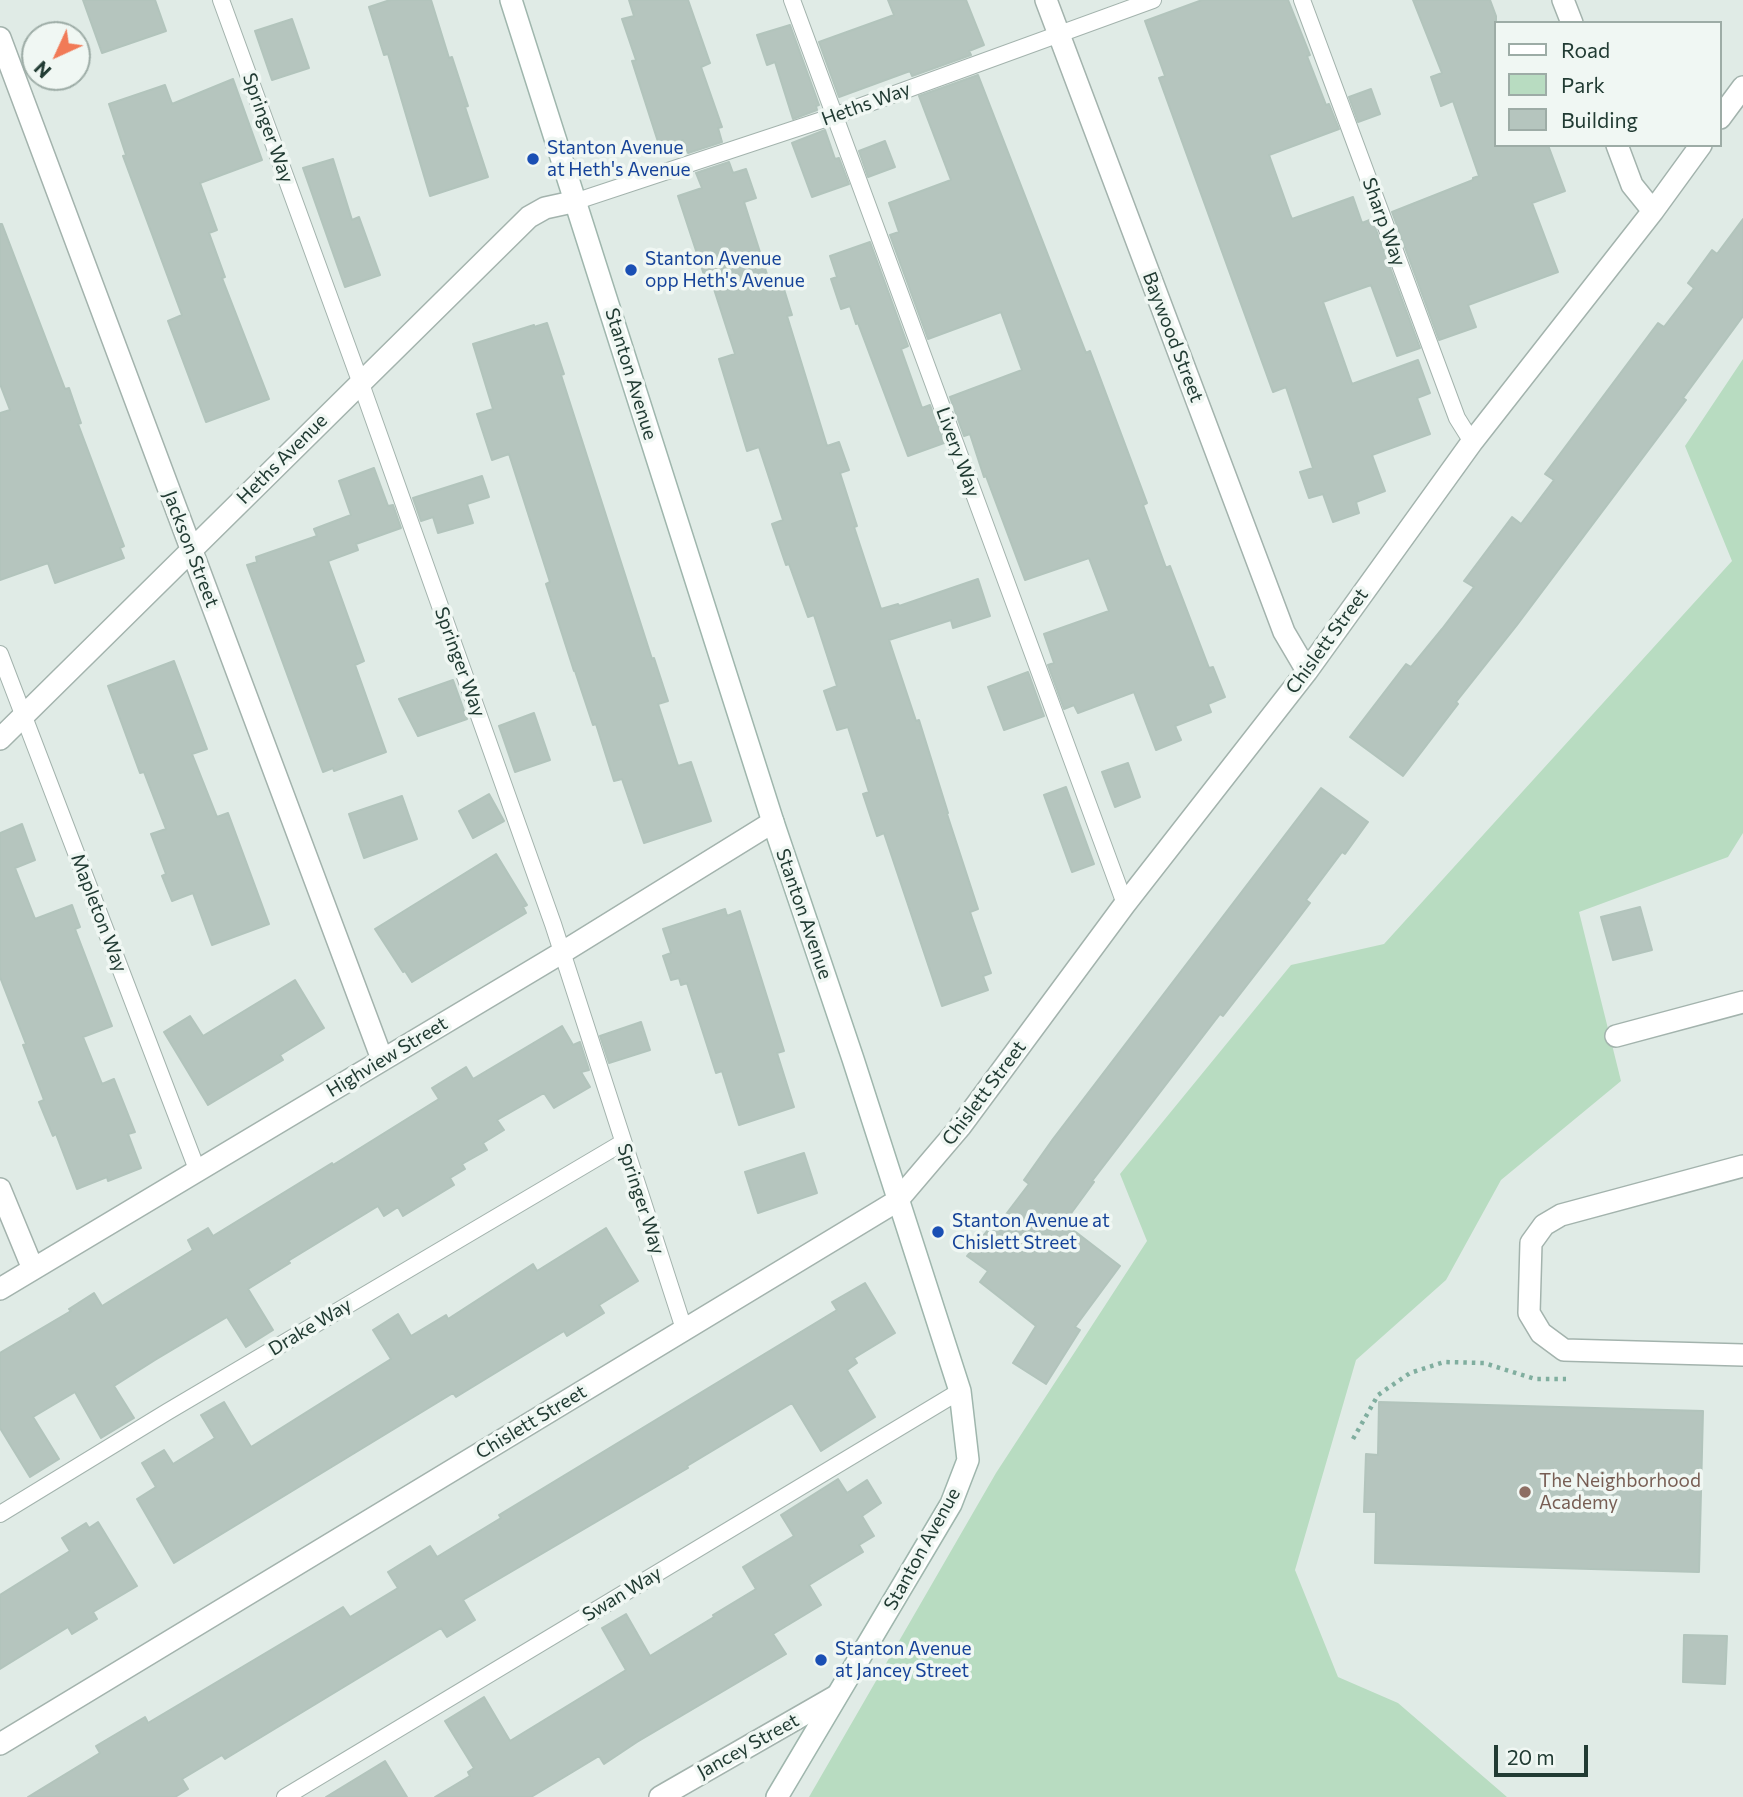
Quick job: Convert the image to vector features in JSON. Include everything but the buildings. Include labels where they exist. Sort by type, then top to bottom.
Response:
[{"type":"street","name":"Stanton Avenue","points":[[511,0],[773,822],[960,1391],[968,1460],[951,1504],[777,1797]]},
{"type":"street","name":"Baywood Street","points":[[1046,0],[1284,632],[1307,671]]},
{"type":"street","points":[[1563,0],[1571,21]]},
{"type":"street","name":"Jackson Street","points":[[0,38],[383,1059]]},
{"type":"street","points":[[1722,115],[1743,87]]},
{"type":"street","points":[[1618,147],[1632,185],[1653,211]]},
{"type":"street","name":"Chislett Street","points":[[0,1744],[897,1201],[960,1127],[1125,904],[1307,671],[1472,442],[1653,211],[1700,147]]},
{"type":"street","name":"Heths Avenue","points":[[0,739],[529,217],[545,208],[577,201]]},
{"type":"street","name":"Highview Street","points":[[0,1289],[563,952],[773,822]]},
{"type":"street","points":[[1616,1036],[1743,1002]]},
{"type":"street","points":[[1743,1166],[1561,1215],[1544,1225],[1531,1243],[1529,1313],[1541,1333],[1564,1350],[1743,1355]]},
{"type":"street","points":[[0,1189],[33,1269]]},
{"type":"street","name":"Jancey Street","points":[[660,1797],[836,1696]]},
{"type":"lane","name":"Springer Way","points":[[221,0],[563,952],[622,1143],[684,1329]]},
{"type":"lane","name":"Livery Way","points":[[792,0],[1125,904]]},
{"type":"lane","name":"Heths Way","points":[[577,201],[834,116],[1153,0]]},
{"type":"lane","name":"Sharp Way","points":[[1302,0],[1457,418],[1472,442]]},
{"type":"lane","name":"Mapleton Way","points":[[0,654],[198,1172]]},
{"type":"lane","name":"Drake Way","points":[[0,1514],[622,1143]]},
{"type":"lane","name":"Swan Way","points":[[285,1797],[960,1391]]},
{"type":"path","points":[[1353,1439],[1378,1395],[1410,1373],[1444,1362],[1484,1363],[1535,1379],[1572,1379]]},
{"type":"green space","points":[[1743,359],[1743,833],[1728,857],[1579,912],[1621,1081],[1501,1180],[1446,1280],[1356,1360],[1295,1570],[1338,1677],[1398,1703],[1507,1797],[809,1797],[996,1473],[1147,1241],[1120,1174],[1291,965],[1384,944],[1732,561],[1685,446]]},
{"type":"place","name":"Stanton Avenue at Heth's Avenue","points":[[533,159]]},
{"type":"place","name":"Stanton Avenue opp Heth's Avenue","points":[[631,270]]},
{"type":"place","name":"Stanton Avenue at Chislett Street","points":[[938,1232]]},
{"type":"place","name":"The Neighborhood Academy","points":[[1525,1492]]},
{"type":"place","name":"Stanton Avenue at Jancey Street","points":[[821,1660]]}]
